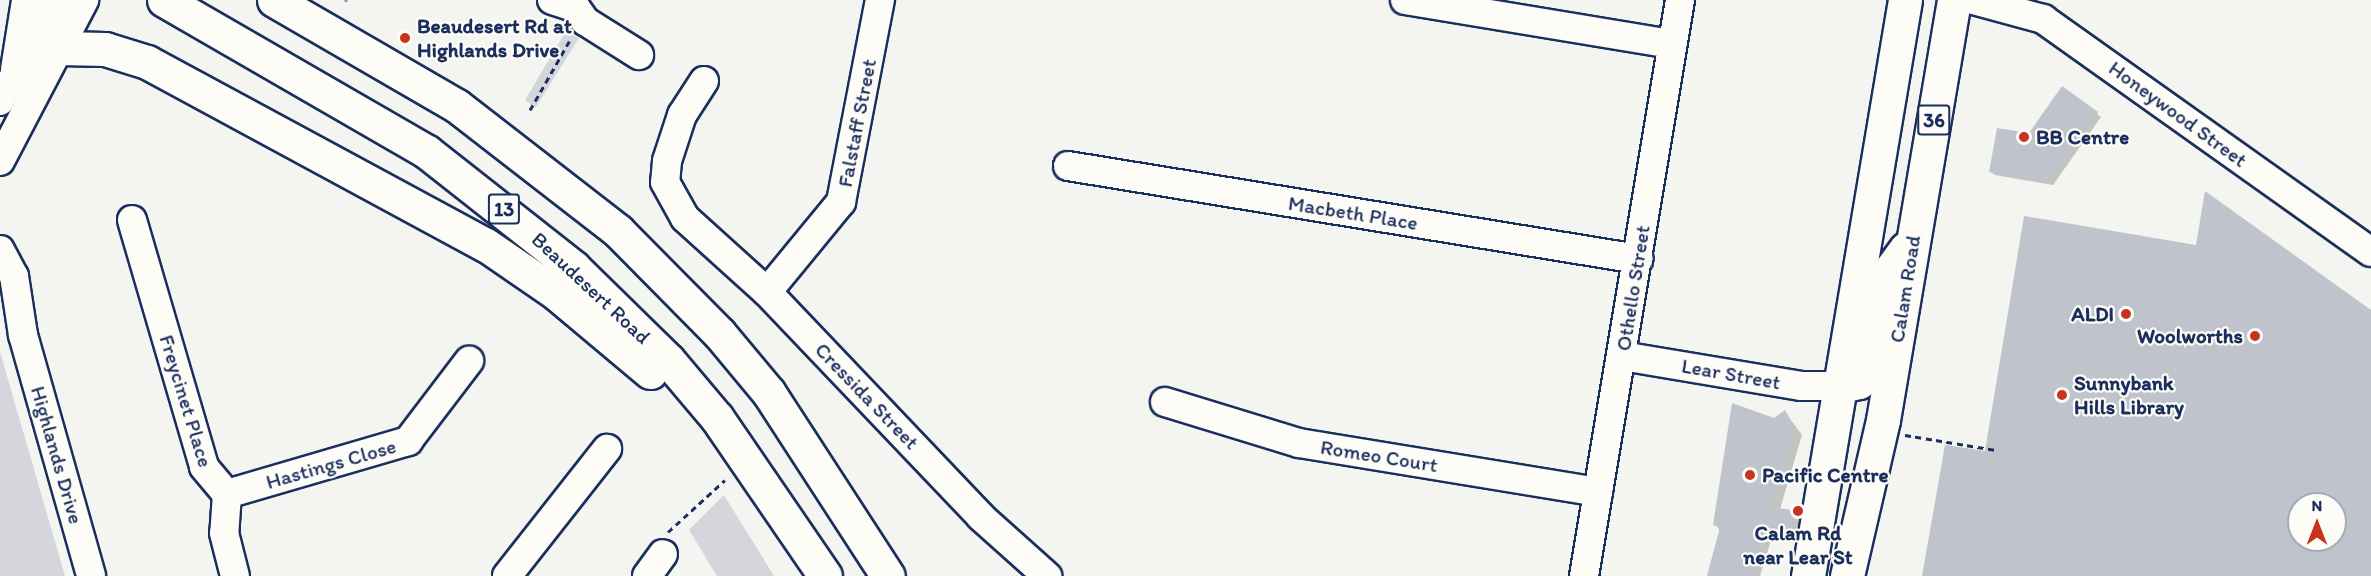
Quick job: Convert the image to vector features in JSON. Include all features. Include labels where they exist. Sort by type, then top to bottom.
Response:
[{"type":"main road","points":[[17,69],[28,0]]},
{"type":"main road","name":"Beaudesert Road","points":[[164,0],[374,119],[463,178],[573,267],[668,360],[717,418],[825,576]]},
{"type":"main road","points":[[274,0],[457,106],[618,231],[719,333],[769,393],[888,576]]},
{"type":"main road","name":"36","points":[[1808,576],[1905,0]]},
{"type":"main road","name":"Calam Road","points":[[1847,576],[1883,420],[1954,0]]},
{"type":"main road","points":[[59,48],[105,49],[147,62],[486,245],[594,323],[677,399],[717,418]]},
{"type":"main road","points":[[1840,386],[1864,378],[1885,275],[1913,240]]},
{"type":"street","points":[[0,101],[57,0]]},
{"type":"street","points":[[0,161],[84,0]]},
{"type":"street","name":"Falstaff Street","points":[[766,292],[840,202],[880,0]]},
{"type":"street","points":[[1406,0],[1672,44]]},
{"type":"street","name":"Othello Street","points":[[1584,576],[1680,0]]},
{"type":"street","name":"Honeywood Street","points":[[1973,0],[2043,19],[2371,252]]},
{"type":"street","points":[[573,7],[639,55]]},
{"type":"street","name":"Cressida Street","points":[[704,81],[682,115],[668,161],[665,182],[685,218],[766,292],[981,517],[1047,576]]},
{"type":"street","name":"Macbeth Place","points":[[1068,166],[1638,259]]},
{"type":"street","name":"Freycinet Place","points":[[132,220],[204,467],[227,494]]},
{"type":"street","name":"Highlands Drive","points":[[0,250],[14,276],[23,335],[91,576]]},
{"type":"street","name":"Highlands Drive","points":[[0,303],[23,335]]},
{"type":"street","name":"Lear Street","points":[[1622,356],[1801,386],[1840,386]]},
{"type":"street","name":"Hastings Close","points":[[227,494],[408,441],[469,361]]},
{"type":"street","name":"Romeo Court","points":[[1165,402],[1299,443],[1598,492]]},
{"type":"street","points":[[507,576],[606,449]]},
{"type":"street","points":[[227,494],[224,533],[236,576]]},
{"type":"path","points":[[530,110],[573,7]]},
{"type":"path","points":[[1900,435],[1996,450]]},
{"type":"path","points":[[658,556],[725,480]]},
{"type":"shaded area","points":[[566,31],[579,38],[536,107],[525,100]]},
{"type":"shaded area","points":[[0,352],[65,576],[0,576]]},
{"type":"shaded area","points":[[724,495],[774,576],[717,576],[689,530]]},
{"type":"building","points":[[2062,86],[2098,112],[2049,182],[1989,172],[1997,128],[2029,133]]},
{"type":"building","points":[[2205,191],[2371,310],[2371,576],[1922,576],[1945,445],[1985,451],[2024,216],[2196,245]]},
{"type":"building","name":"Pacific Centre","points":[[1732,403],[1774,418],[1785,410],[1794,426],[1770,507],[1792,510],[1789,536],[1763,532],[1750,576],[1707,576],[1720,527],[1713,525]]},
{"type":"place","name":"Beaudesert Rd at Highlands Drive","points":[[405,38]]},
{"type":"place","name":"BB Centre","points":[[2024,137]]},
{"type":"place","name":"ALDI","points":[[2126,314]]},
{"type":"place","name":"Woolworths","points":[[2255,336]]},
{"type":"place","name":"Sunnybank Hills Library","points":[[2062,395]]},
{"type":"place","name":"Pacific Centre","points":[[1750,475]]},
{"type":"place","name":"Calam Rd near Lear St","points":[[1798,511]]}]
